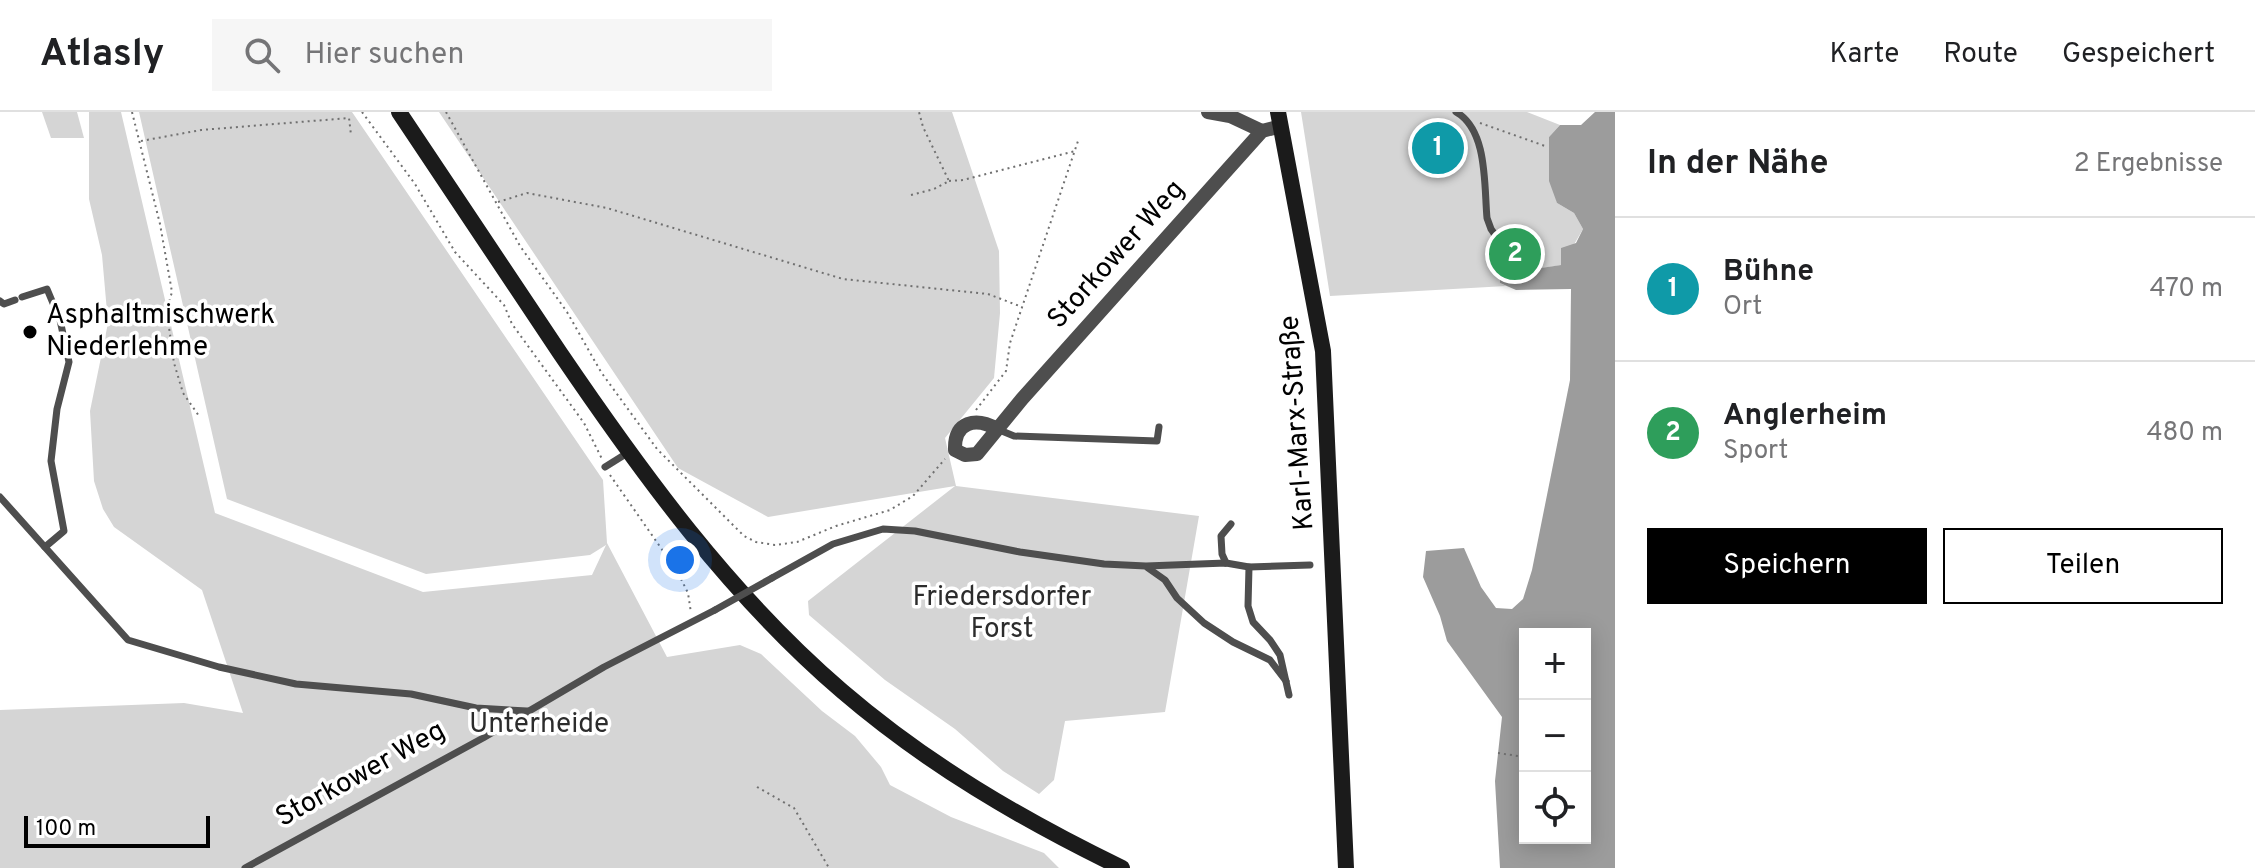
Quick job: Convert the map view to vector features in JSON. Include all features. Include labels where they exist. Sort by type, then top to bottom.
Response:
[{"type":"main road","points":[[399,112],[629,452],[725,573],[779,632],[841,690],[924,755],[1030,822],[1122,868]]},
{"type":"main road","name":"Karl-Marx-Straße","points":[[1279,119],[1323,351],[1346,868]]},
{"type":"street","points":[[1208,112],[1230,116],[1262,131],[1279,119]]},
{"type":"street","name":"Storkower Weg","points":[[974,421],[964,426],[955,440],[955,450],[965,455],[977,454],[1262,131]]},
{"type":"street","points":[[974,421],[997,429]]},
{"type":"lane","points":[[1456,112],[1464,117],[1477,143],[1487,218],[1500,242]]},
{"type":"lane","points":[[0,301],[4,304],[47,289],[60,320],[69,362],[57,409],[51,461],[64,531],[45,547]]},
{"type":"lane","points":[[997,429],[1014,436],[1157,441],[1159,427]]},
{"type":"lane","points":[[605,467],[629,452]]},
{"type":"lane","points":[[0,497],[128,640],[219,667],[296,684],[411,694],[476,708],[527,711]]},
{"type":"lane","points":[[1226,563],[1221,536],[1231,524]]},
{"type":"lane","name":"Storkower Weg","points":[[245,868],[483,738],[604,667],[833,544],[883,529],[915,531],[1068,560],[1146,566]]},
{"type":"lane","points":[[1146,566],[1226,563],[1249,567],[1310,565]]},
{"type":"lane","points":[[1146,566],[1165,580],[1177,598],[1204,623],[1270,660],[1286,681]]},
{"type":"lane","points":[[1249,567],[1248,606],[1253,622],[1280,655],[1289,695]]},
{"type":"path","points":[[132,112],[160,224],[172,292],[168,320],[174,363],[183,393],[199,416]]},
{"type":"path","points":[[362,112],[415,184],[455,252],[504,305],[512,324],[584,423],[605,467],[677,571],[688,593],[692,622]]},
{"type":"path","points":[[446,112],[520,246],[567,312],[601,372],[657,449],[744,536],[756,542],[775,545],[797,542],[836,526],[890,510],[913,496],[944,460]]},
{"type":"path","points":[[919,112],[949,181]]},
{"type":"path","points":[[1464,117],[1545,146]]},
{"type":"path","points":[[140,141],[201,130],[349,118],[351,135]]},
{"type":"path","points":[[974,421],[976,410],[1006,371],[1010,343],[1078,141]]},
{"type":"path","points":[[911,195],[949,181],[1075,151]]},
{"type":"path","points":[[496,203],[527,193],[607,208],[843,279],[988,294],[1022,307]]},
{"type":"path","points":[[1498,753],[1519,756]]},
{"type":"path","points":[[757,787],[794,808],[829,868]]},
{"type":"green space","points":[[42,112],[77,112],[84,138],[51,138]]},
{"type":"green space","name":"Unterheide","points":[[89,112],[121,112],[215,513],[423,592],[592,575],[606,545],[590,555],[426,574],[227,499],[139,112],[352,112],[603,480],[607,543],[667,657],[740,645],[761,654],[822,711],[855,736],[881,767],[890,785],[951,817],[1044,853],[1059,868],[0,868],[0,710],[184,703],[243,713],[202,590],[114,527],[103,509],[94,481],[90,411],[108,323],[102,255],[89,199]]},
{"type":"green space","name":"Friedersdorfer Forst","points":[[439,112],[952,112],[999,251],[1000,313],[994,378],[945,438],[956,486],[1199,516],[1165,712],[1065,721],[1054,780],[1039,794],[1003,771],[955,729],[885,680],[809,615],[808,601],[955,486],[768,517],[678,468]]},
{"type":"green space","points":[[1301,112],[1527,112],[1560,125],[1549,137],[1557,203],[1574,213],[1583,229],[1562,265],[1501,274],[1500,283],[1506,286],[1330,296]]},
{"type":"shaded area","points":[[1595,112],[1615,112],[1615,868],[1500,868],[1495,781],[1502,717],[1447,641],[1423,577],[1426,551],[1464,548],[1481,587],[1496,608],[1512,609],[1523,599],[1532,570],[1570,380],[1571,289],[1516,290],[1500,283],[1500,274],[1561,265],[1561,248],[1576,243],[1583,229],[1574,213],[1557,203],[1549,181],[1549,137],[1560,125],[1581,125]]},
{"type":"place","name":"Bühne","points":[[1438,148]]},
{"type":"place","name":"Anglerheim","points":[[1515,254]]},
{"type":"place","name":"Asphaltmischwerk Niederlehme","points":[[30,332]]}]
